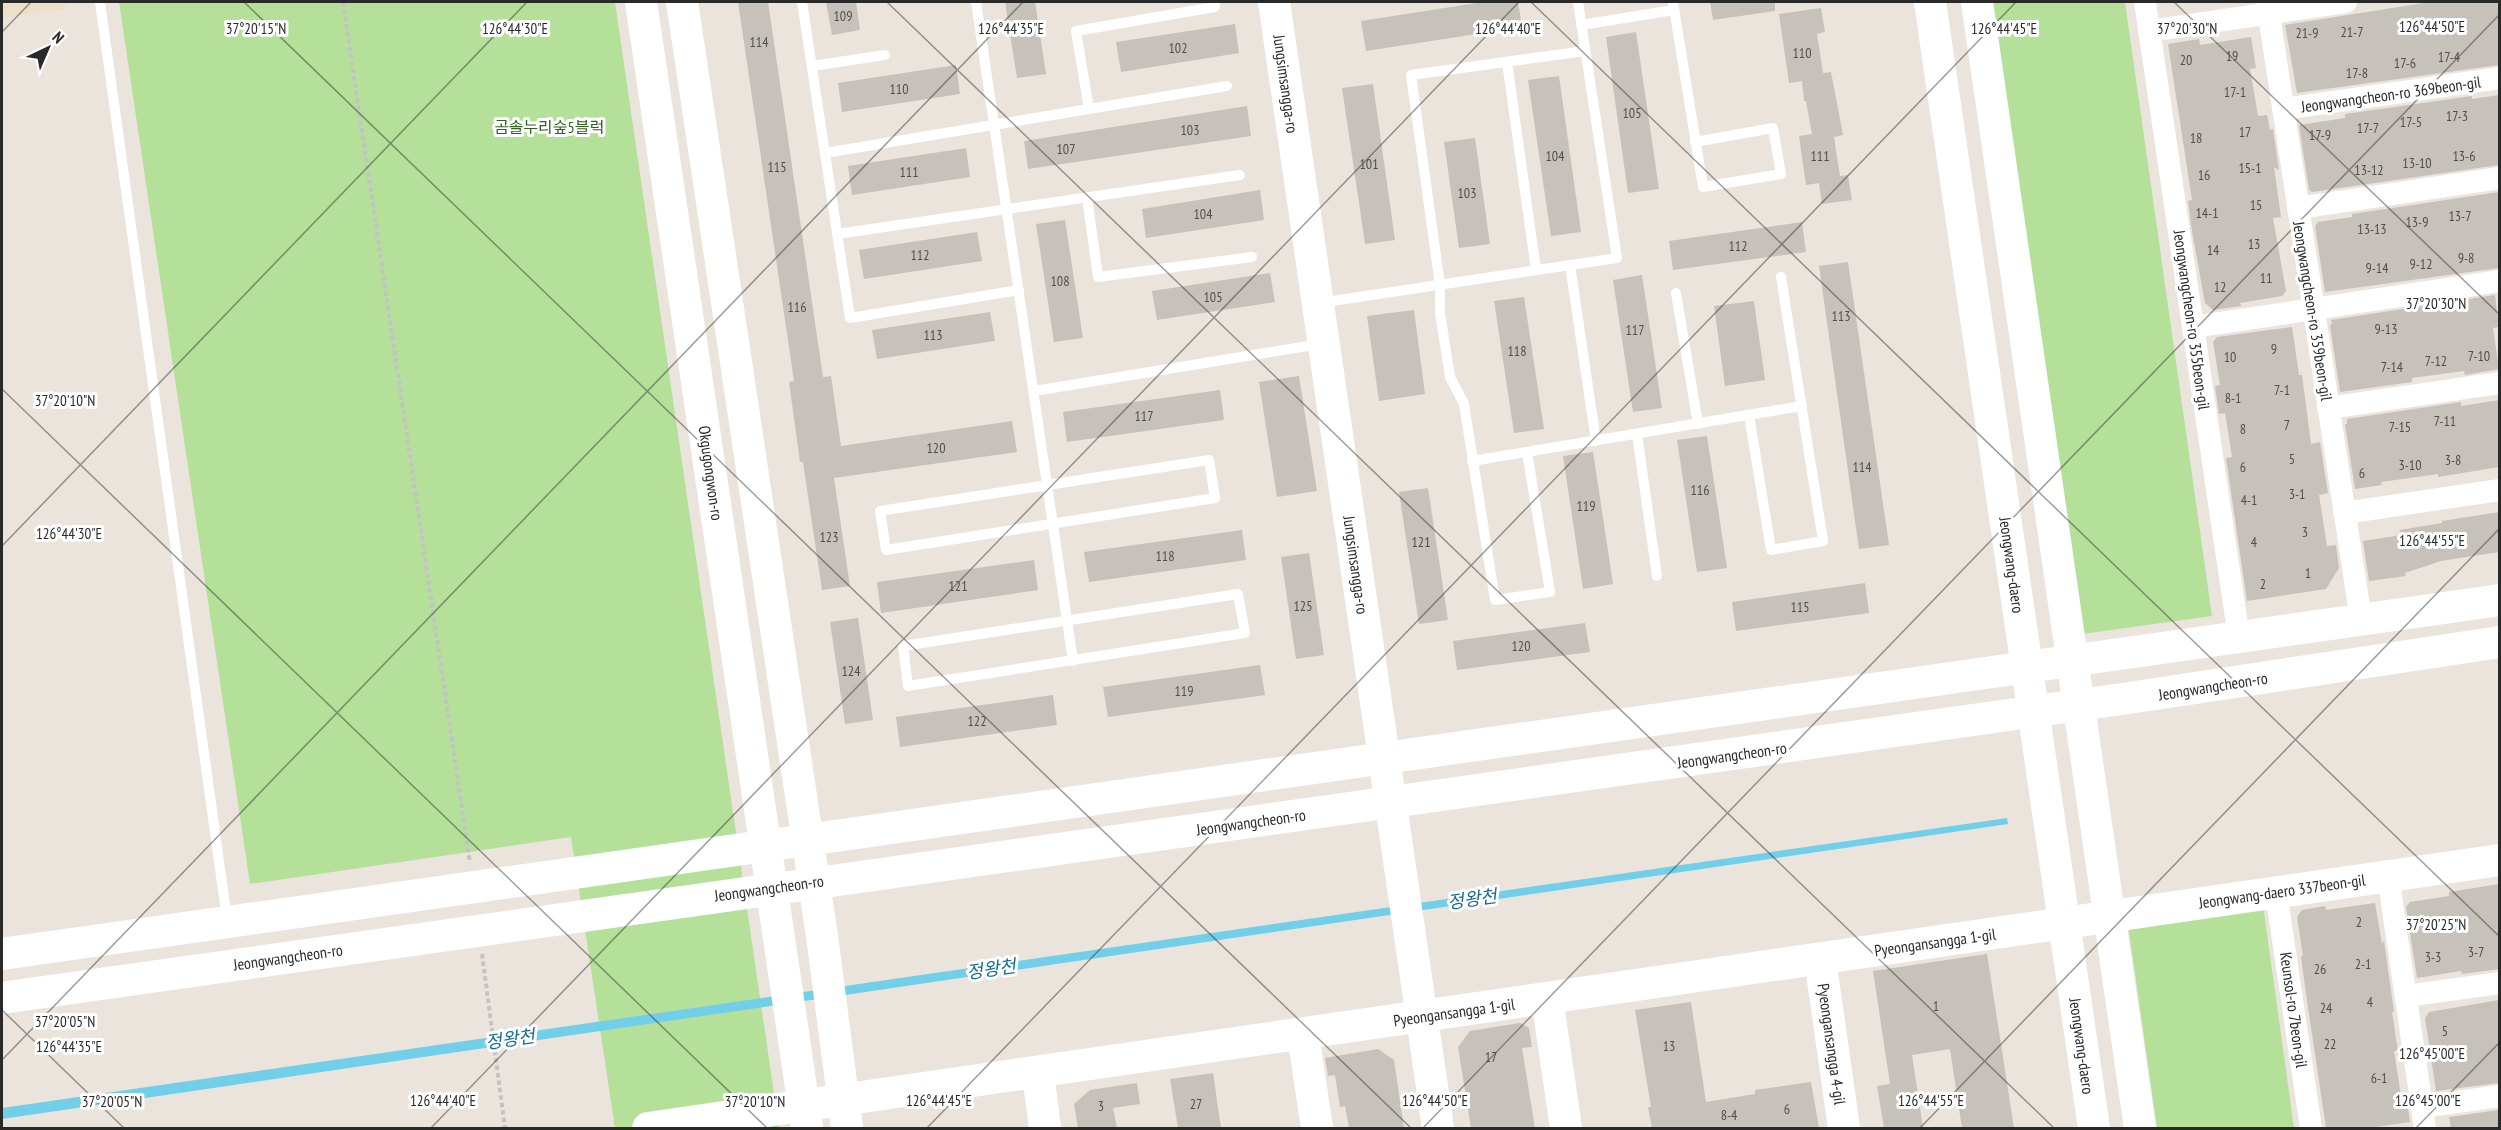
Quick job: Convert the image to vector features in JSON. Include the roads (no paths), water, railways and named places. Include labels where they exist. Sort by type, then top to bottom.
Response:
[{"type":"street","name":"Okgugongwon-ro","points":[[641,2],[805,1118]]},
{"type":"street","points":[[682,2],[822,936],[845,1115]]},
{"type":"street","name":"Jungsimsangga-ro","points":[[1274,2],[1438,1128]]},
{"type":"street","name":"Jeongwang-daero","points":[[1930,2],[2094,1128]]},
{"type":"street","points":[[1977,2],[2140,1128]]},
{"type":"street","name":"Jeongwangcheon-ro 355beon-gil","points":[[2145,2],[2239,638]]},
{"type":"street","points":[[2150,31],[2268,7],[2346,2]]},
{"type":"street","name":"Jeongwangcheon-ro 359beon-gil","points":[[2268,7],[2361,620]]},
{"type":"street","name":"Jeongwangcheon-ro 369beon-gil","points":[[2283,109],[2499,78]]},
{"type":"street","points":[[2298,208],[2499,178]]},
{"type":"street","points":[[2193,327],[2499,281]]},
{"type":"street","points":[[2328,408],[2499,382]]},
{"type":"street","points":[[2344,513],[2499,490]]},
{"type":"street","points":[[2,954],[2027,669],[2499,600]]},
{"type":"street","name":"Jeongwangcheon-ro","points":[[2,998],[2033,712],[2499,642]]},
{"type":"street","name":"Jeongwang-daero 337beon-gil","points":[[2064,923],[2499,860]]},
{"type":"street","points":[[2388,876],[2423,1118],[2499,1096]]},
{"type":"street","name":"Keunsol-ro 7beon-gil","points":[[2276,892],[2311,1128]]},
{"type":"street","name":"Pyeongansangga 1-gil","points":[[648,1128],[845,1115],[1038,1073],[2064,923]]},
{"type":"street","name":"Pyeongansangga 4-gil","points":[[1820,959],[1844,1128]]},
{"type":"street","points":[[2406,996],[2499,983]]},
{"type":"street","points":[[1547,998],[1566,1128]]},
{"type":"street","points":[[1303,1034],[1317,1128]]},
{"type":"street","points":[[1038,1073],[1045,1128]]},
{"type":"lane","points":[[100,2],[227,922]]},
{"type":"lane","points":[[802,2],[850,318],[1019,290]]},
{"type":"lane","points":[[976,2],[1073,661]]},
{"type":"lane","points":[[1089,109],[1076,31],[1181,7],[1215,7],[1214,2]]},
{"type":"lane","points":[[1318,303],[1617,258],[1578,2]]},
{"type":"lane","points":[[1581,25],[1674,6],[1695,142],[1703,188],[1781,174],[1773,128],[1695,142]]},
{"type":"lane","points":[[1527,452],[1550,592],[1495,600],[1464,404],[1450,377],[1440,313],[1440,285],[1411,75],[1585,51]]},
{"type":"lane","points":[[812,66],[885,55]]},
{"type":"lane","points":[[1507,62],[1536,270]]},
{"type":"lane","points":[[825,153],[1227,86]]},
{"type":"lane","points":[[837,234],[1240,175]]},
{"type":"lane","points":[[1087,197],[1098,277],[1252,257]]},
{"type":"lane","points":[[1570,265],[1596,441]]},
{"type":"lane","points":[[1749,415],[1771,550],[1823,541],[1780,277]]},
{"type":"lane","points":[[1676,292],[1698,424]]},
{"type":"lane","points":[[1034,391],[1324,344]]},
{"type":"lane","points":[[1472,461],[1802,406]]},
{"type":"lane","points":[[1637,434],[1657,576]]},
{"type":"lane","points":[[1209,460],[1215,498],[1053,523],[886,549],[880,511],[1209,460]]},
{"type":"lane","points":[[1238,594],[1245,633],[1073,661],[909,686],[903,646],[1238,594]]},
{"type":"water","name":"정왕천","points":[[2007,818],[2008,824],[2,1119],[2,1108]]},
{"type":"park label","name":"곰솔누리숲5블럭","points":[[549,127]]}]
